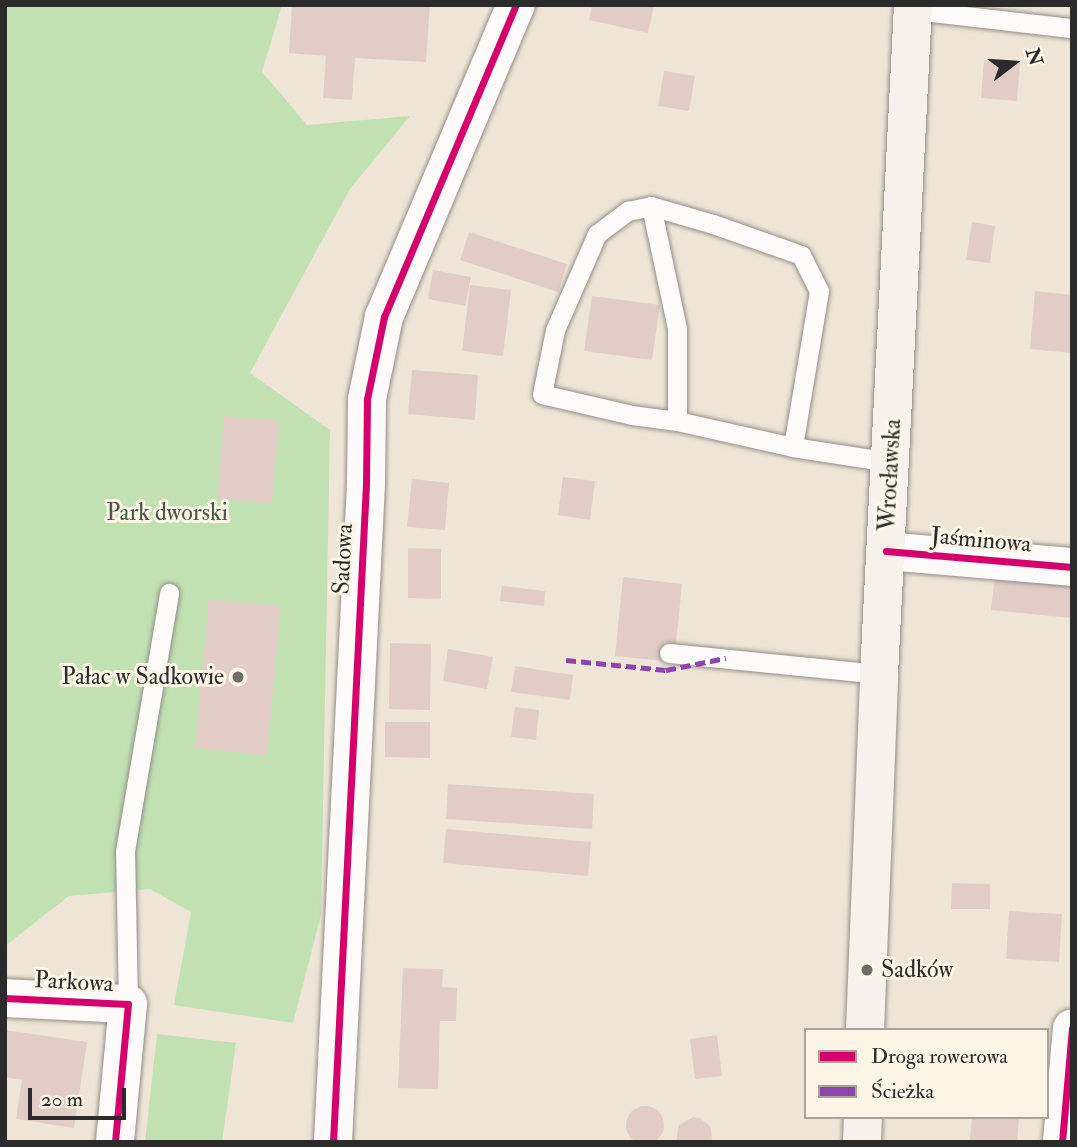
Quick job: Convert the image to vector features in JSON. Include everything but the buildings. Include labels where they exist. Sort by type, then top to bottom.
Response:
[{"type":"main road","name":"Wrocławska","points":[[865,1028],[879,674],[913,8]]},
{"type":"main road","points":[[862,1142],[863,1119]]},
{"type":"street","name":"Sadowa","points":[[333,1142],[366,483],[367,399],[384,317],[516,5]]},
{"type":"street","name":"Jaśminowa","points":[[886,551],[1072,567]]},
{"type":"street","name":"Parkowa","points":[[5,998],[128,1004],[115,1142]]},
{"type":"street","points":[[1062,1142],[1072,1028]]},
{"type":"lane","points":[[913,8],[1072,28]]},
{"type":"lane","points":[[793,447],[819,291],[801,256],[713,224],[651,206],[628,211],[597,234],[555,330],[542,394],[793,447],[890,462]]},
{"type":"lane","points":[[651,206],[677,328],[677,421]]},
{"type":"lane","points":[[128,1004],[125,851],[169,593]]},
{"type":"lane","points":[[669,653],[879,674]]},
{"type":"green space","name":"Park dworski","points":[[5,5],[282,5],[262,72],[307,125],[410,116],[350,189],[250,373],[330,430],[321,915],[293,1023],[174,1005],[191,912],[150,889],[69,896],[5,946]]},
{"type":"green space","points":[[157,1034],[236,1043],[222,1142],[145,1142]]},
{"type":"marked path","points":[[566,660],[666,670],[726,658]]},
{"type":"cycle path","points":[[333,1142],[366,483],[367,399],[384,317],[516,5]]},
{"type":"cycle path","points":[[886,551],[1072,567]]},
{"type":"cycle path","points":[[5,998],[128,1004],[115,1142]]},
{"type":"cycle path","points":[[1062,1142],[1072,1028]]},
{"type":"place","name":"Pałac w Sadkowie","points":[[238,677]]},
{"type":"place","name":"Sadków","points":[[867,970]]}]
